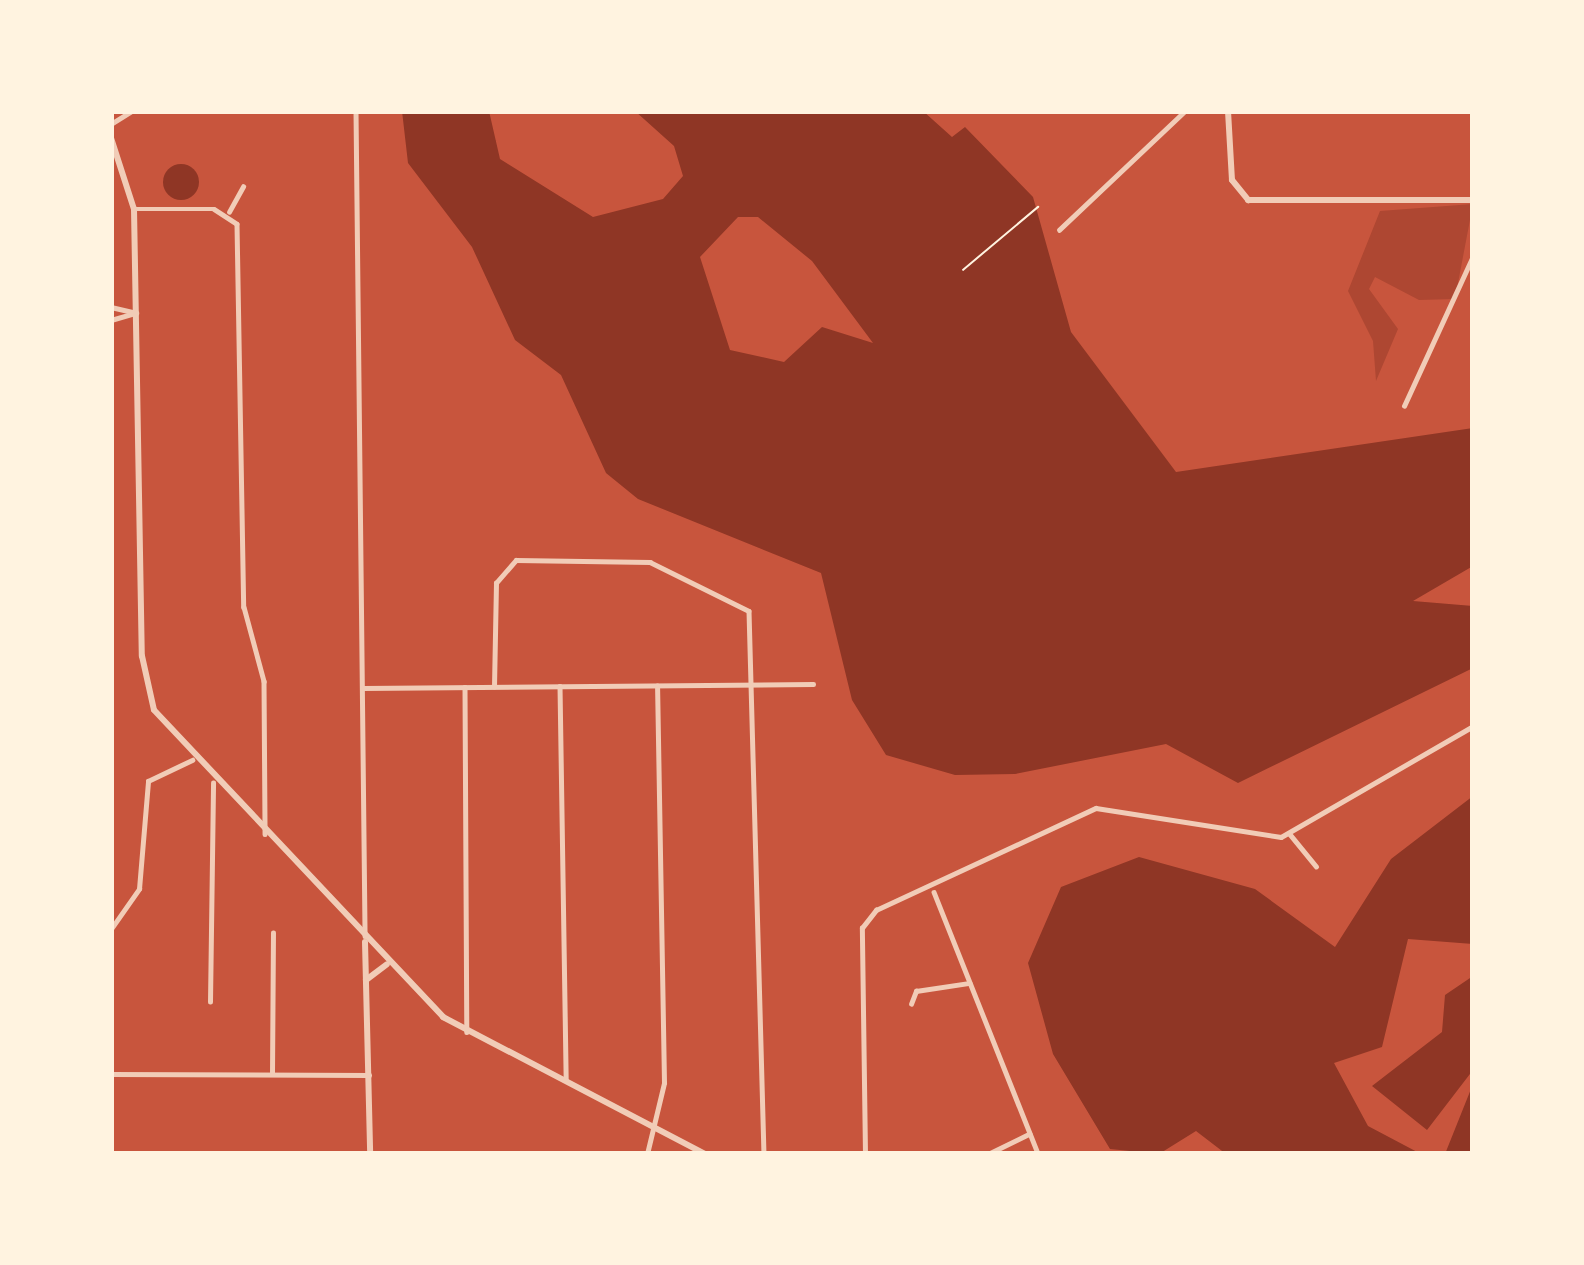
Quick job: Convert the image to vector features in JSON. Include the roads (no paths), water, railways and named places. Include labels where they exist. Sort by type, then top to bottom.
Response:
[{"type":"street","points":[[111,124],[132,111]]},
{"type":"street","points":[[356,111],[370,1154]]},
{"type":"street","points":[[1059,230],[1186,111]]},
{"type":"street","points":[[1228,111],[1232,180],[1248,200],[1473,200]]},
{"type":"street","points":[[111,138],[134,209],[143,674],[154,710],[192,760],[365,942],[467,1032],[655,1124],[705,1154]]},
{"type":"street","points":[[243,187],[229,212],[265,835]]},
{"type":"street","points":[[134,209],[229,212]]},
{"type":"street","points":[[1404,406],[1473,256]]},
{"type":"street","points":[[111,307],[136,313]]},
{"type":"street","points":[[111,320],[136,313]]},
{"type":"street","points":[[494,687],[496,583],[516,560],[650,562],[733,600],[756,626],[764,1154]]},
{"type":"street","points":[[363,688],[813,684]]},
{"type":"street","points":[[560,686],[566,1080]]},
{"type":"street","points":[[647,1154],[664,1083],[657,686]]},
{"type":"street","points":[[465,687],[467,1032]]},
{"type":"street","points":[[866,1154],[862,928],[875,910],[934,892],[1042,826],[1096,808],[1262,840],[1288,833],[1473,726]]},
{"type":"street","points":[[111,929],[139,889],[148,781],[192,760]]},
{"type":"street","points":[[210,1002],[213,783]]},
{"type":"street","points":[[1288,833],[1316,866]]},
{"type":"street","points":[[934,892],[1038,1154]]},
{"type":"street","points":[[272,1074],[273,933]]},
{"type":"street","points":[[366,980],[388,963]]},
{"type":"street","points":[[911,1004],[916,991],[968,983]]},
{"type":"street","points":[[111,1074],[369,1075]]},
{"type":"street","points":[[988,1154],[1030,1134]]}]
